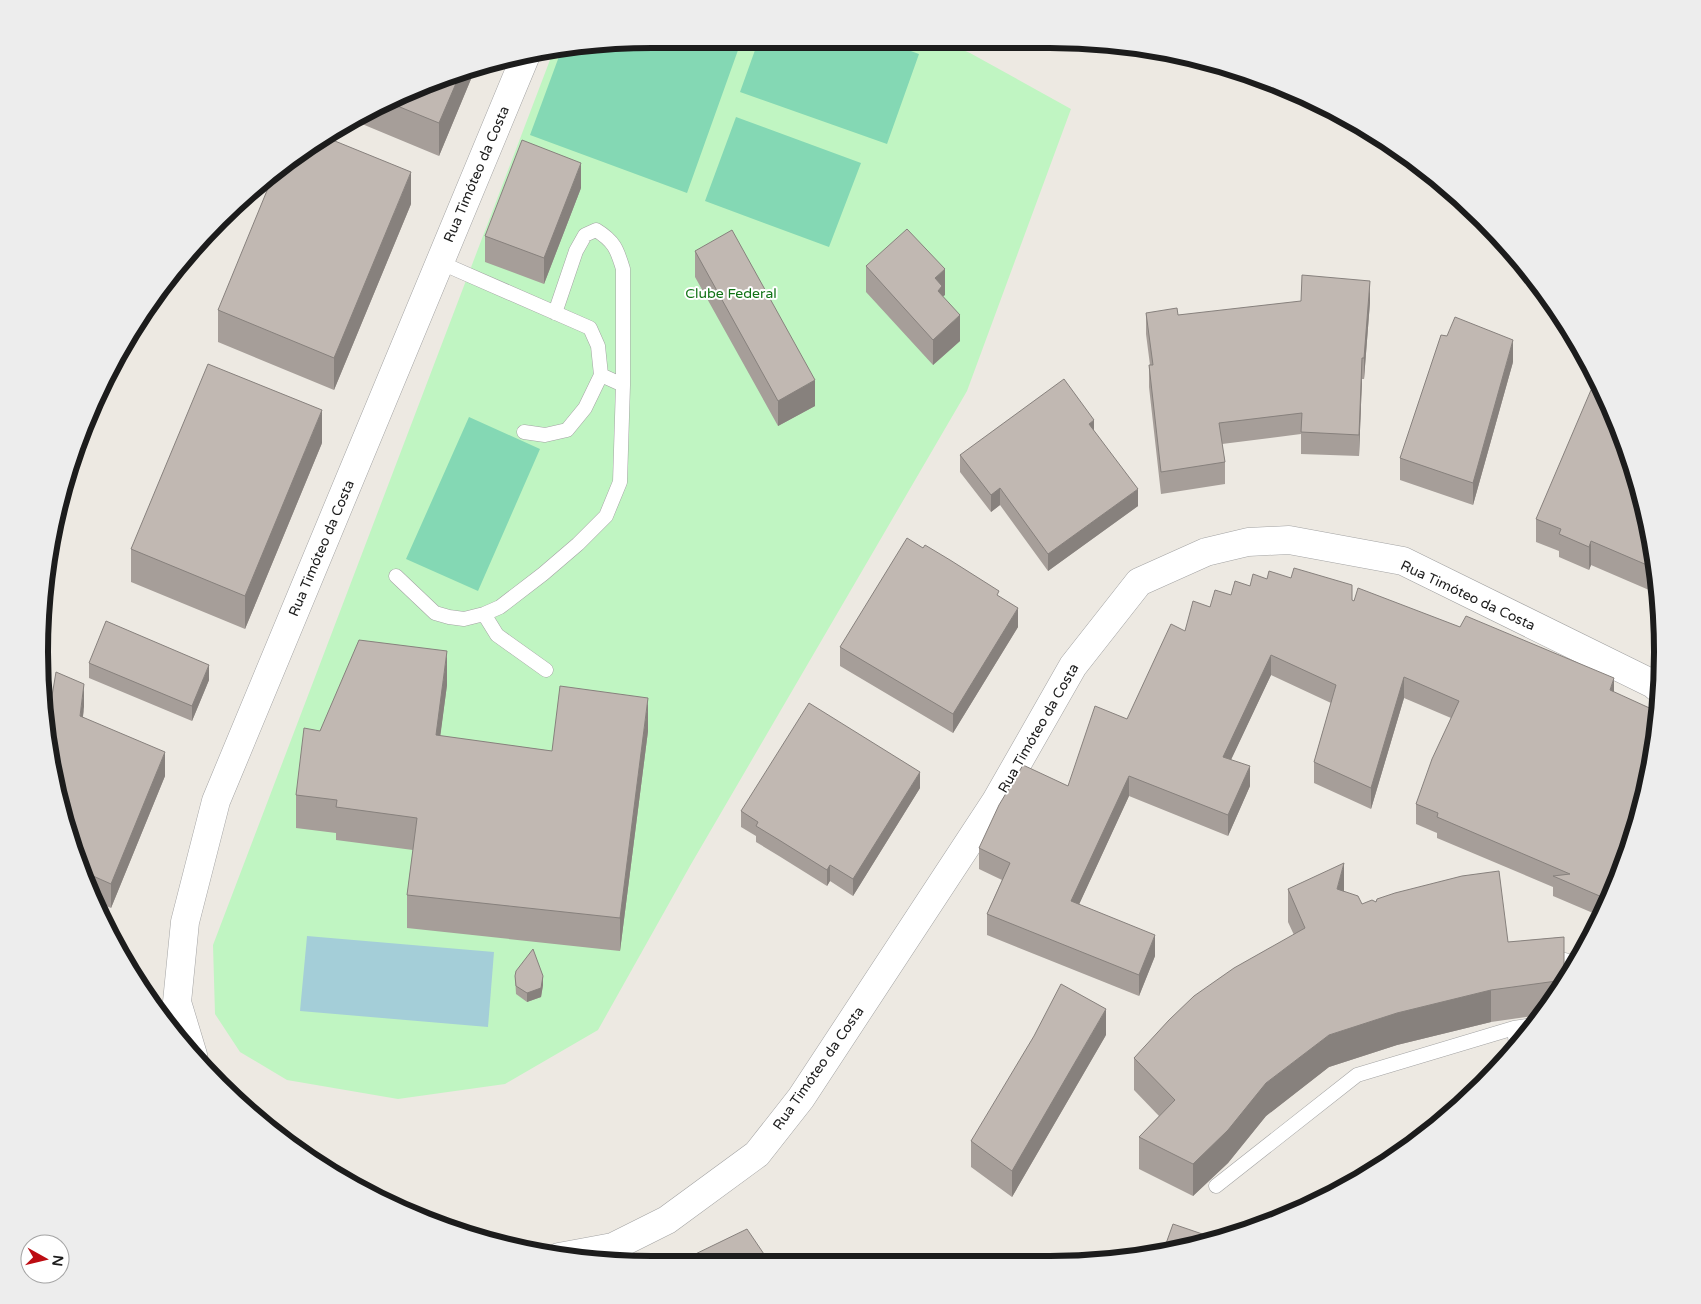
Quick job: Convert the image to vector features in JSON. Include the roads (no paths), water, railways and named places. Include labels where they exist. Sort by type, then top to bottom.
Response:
[{"type":"street","name":"Rua Timóteo da Costa","points":[[188,1039],[177,1002],[185,922],[216,801],[524,61]]},
{"type":"street","name":"Rua Timóteo da Costa","points":[[585,1252],[613,1247],[667,1220],[757,1154],[801,1098],[996,801],[1073,666],[1139,582],[1206,552],[1248,542],[1289,540],[1403,562],[1652,684]]},
{"type":"lane","points":[[396,576],[435,613],[449,618],[464,619],[484,614],[500,607],[543,574],[578,544],[606,516],[620,482],[623,385],[623,269],[618,252],[610,239],[596,230],[585,235],[576,251],[555,313]]},
{"type":"lane","points":[[439,262],[590,328],[598,346],[601,375],[585,408],[567,430],[545,435],[524,432]]},
{"type":"lane","points":[[601,375],[623,385]]},
{"type":"lane","points":[[484,614],[497,635],[546,670]]},
{"type":"lane","points":[[1537,952],[1569,961]]},
{"type":"lane","points":[[1216,1186],[1358,1075],[1524,1026]]},
{"type":"lane","points":[[1514,1028],[1515,1037]]},
{"type":"water","points":[[307,936],[494,952],[488,1027],[300,1011]]},
{"type":"park label","name":"Clube Federal","points":[[731,293]]}]
